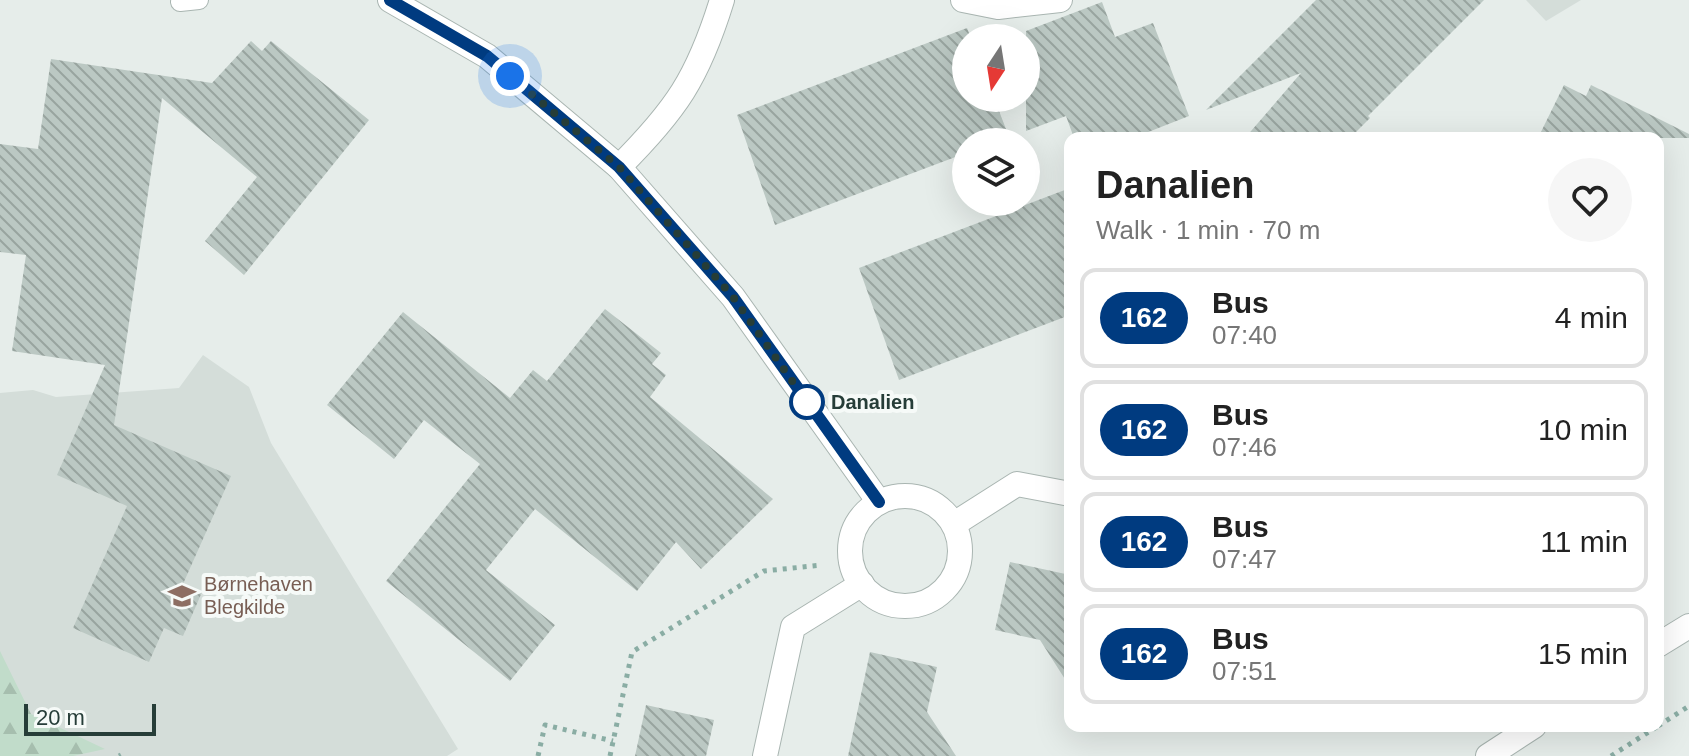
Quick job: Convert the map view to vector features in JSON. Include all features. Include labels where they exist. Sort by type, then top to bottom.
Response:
[{"type":"street","points":[[390,0],[487,56],[619,167],[733,297],[879,502]]},
{"type":"street","points":[[619,167],[666,121],[705,56],[722,0]]},
{"type":"street","points":[[963,0],[998,7],[1060,0]]},
{"type":"street","points":[[954,524],[1017,484],[1064,493]]},
{"type":"street","points":[[913,495],[930,500],[944,510],[954,524],[960,541],[958,567],[946,589],[931,600],[897,606],[881,601],[856,573],[850,545],[854,527],[865,512],[879,502],[913,495]]},
{"type":"street","points":[[765,756],[793,627],[856,573]]},
{"type":"street","points":[[1664,641],[1689,626]]},
{"type":"street","points":[[1488,756],[1519,732]]},
{"type":"path","points":[[610,756],[632,652],[764,571],[856,573]]},
{"type":"path","points":[[1664,722],[1689,706]]},
{"type":"path","points":[[538,756],[545,725],[613,741]]},
{"type":"path","points":[[1611,756],[1649,732]]},
{"type":"shaded area","points":[[1526,0],[1581,0],[1546,21]]},
{"type":"shaded area","name":"Børnehaven Blegkilde","points":[[203,355],[249,387],[271,443],[458,749],[447,756],[0,756],[0,393],[33,390],[56,397],[179,388]]},
{"type":"green space","points":[[0,651],[31,714],[105,749],[73,756],[0,756]]},
{"type":"building","points":[[1316,0],[1484,0],[1368,116],[1370,118],[1356,132],[1250,132],[1301,73],[1206,110]]},
{"type":"building","points":[[1102,2],[1115,37],[1153,23],[1189,116],[1148,132],[1072,132],[1066,116],[1026,128],[1026,112],[1040,112],[1040,26]]},
{"type":"building","points":[[952,34],[952,112],[999,112],[1006,128],[952,128],[952,158],[775,225],[737,115]]},
{"type":"building","points":[[251,41],[262,51],[271,41],[369,120],[244,275],[205,241],[257,177],[162,98],[114,425],[231,476],[183,584],[202,592],[183,636],[164,628],[149,662],[73,628],[127,506],[57,475],[105,365],[12,351],[26,255],[0,252],[0,144],[38,149],[51,59],[212,83]]},
{"type":"building","points":[[1564,85],[1586,96],[1591,85],[1689,134],[1689,138],[1664,138],[1664,132],[1541,132]]},
{"type":"building","points":[[1064,190],[1064,317],[899,380],[859,268],[996,216],[1040,216],[1040,199]]},
{"type":"building","points":[[605,309],[661,353],[652,364],[666,375],[650,397],[773,499],[701,569],[676,542],[637,591],[535,509],[486,570],[555,625],[510,681],[386,581],[480,464],[424,420],[394,459],[327,405],[403,312],[510,398],[533,370],[547,381]]},
{"type":"building","points":[[1010,562],[1064,574],[1064,678],[1040,640],[995,630]]},
{"type":"building","points":[[870,652],[937,667],[927,712],[956,756],[848,756]]},
{"type":"building","points":[[646,705],[714,720],[706,756],[635,756]]},
{"type":"bus line","name":"162","points":[[390,0],[487,56],[602,156],[619,167],[733,297],[879,502]]},
{"type":"place","name":"Danalien","points":[[807,402]]},
{"type":"place","name":"Børnehaven Blegkilde","points":[[182,596]]},
{"type":"route","points":[[510,76],[602,156],[619,167],[733,297],[807,402]]}]
